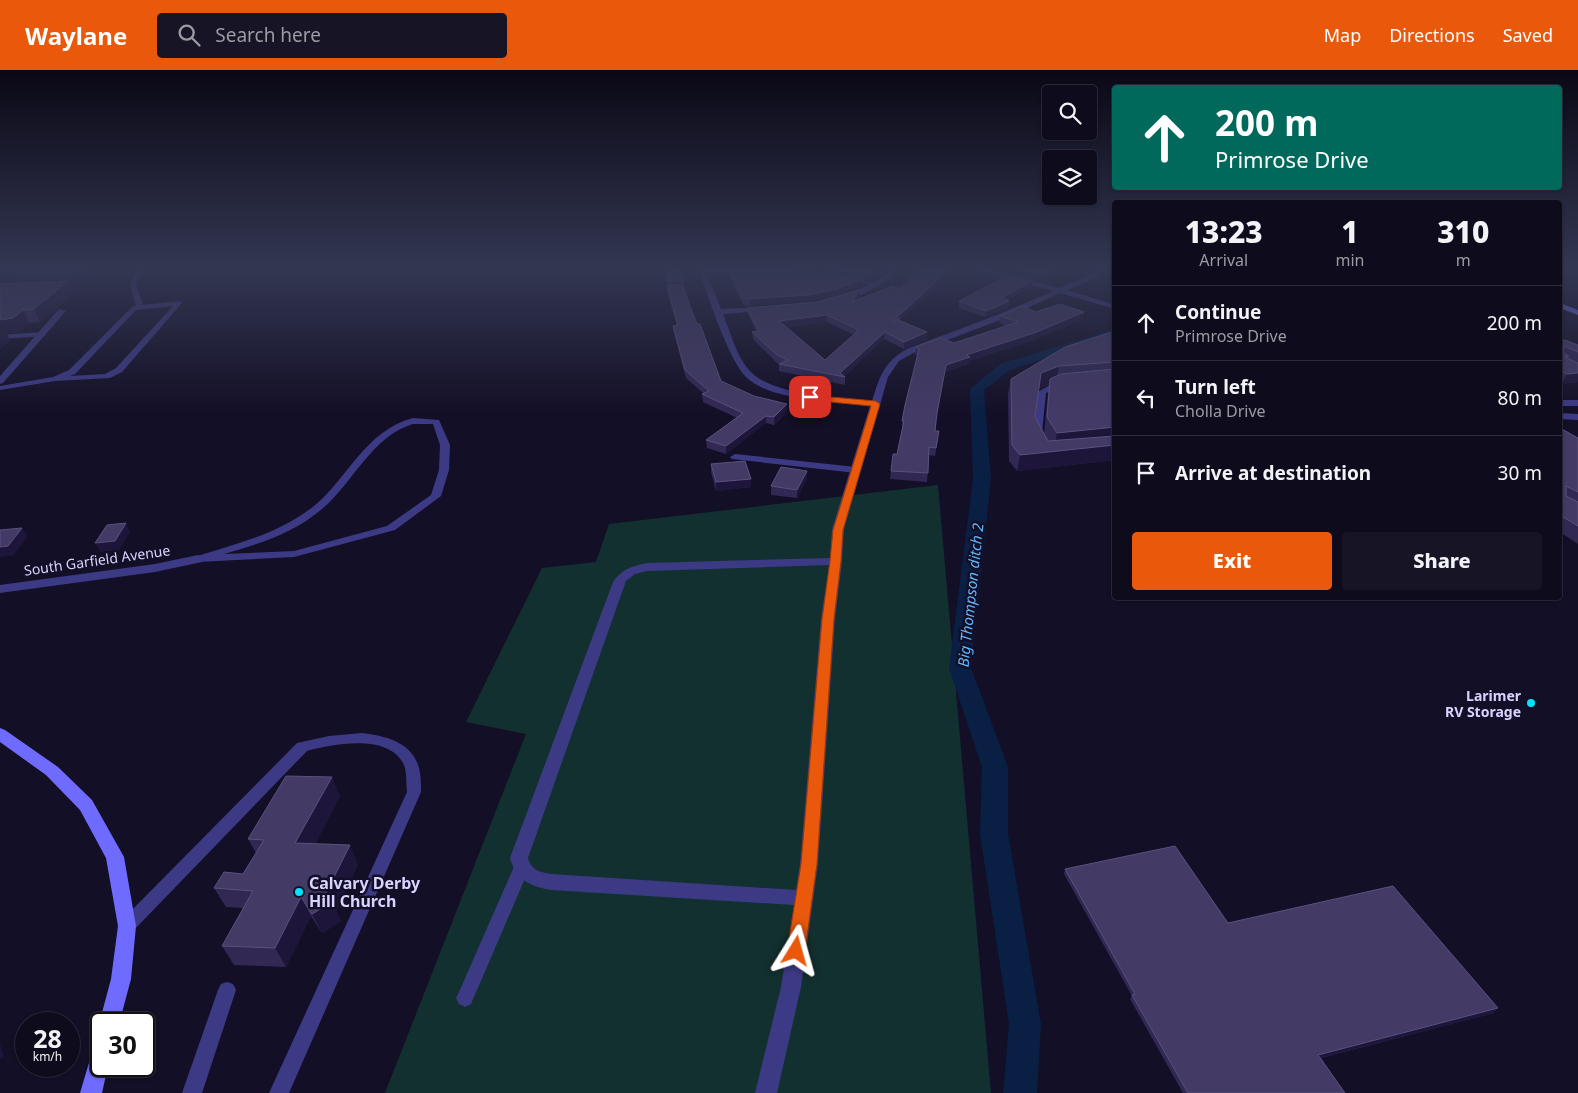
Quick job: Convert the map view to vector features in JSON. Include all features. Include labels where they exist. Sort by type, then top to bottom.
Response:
[{"type":"street","points":[[0,381],[58,317]]},
{"type":"street","points":[[720,317],[742,368],[756,381],[774,390],[797,396],[876,404]]},
{"type":"street","points":[[766,1093],[791,987],[809,864],[828,619],[838,530],[856,470],[884,378],[896,359],[925,345],[999,317]]},
{"type":"street","points":[[1562,403],[1578,403]]},
{"type":"street","points":[[1562,416],[1578,417]]},
{"type":"street","name":"South Garfield Avenue","points":[[0,588],[155,568],[198,559]]},
{"type":"street","points":[[804,898],[551,882],[534,879],[521,869],[519,858],[619,582],[625,574],[634,569],[647,567],[836,561]]},
{"type":"street","points":[[0,734],[52,771],[86,805],[115,857],[128,926],[121,979],[112,1012]]},
{"type":"street","points":[[90,1093],[94,1077]]},
{"type":"lane","points":[[55,379],[72,372],[126,317]]},
{"type":"lane","points":[[0,388],[55,379],[108,376],[119,370],[167,317]]},
{"type":"lane","points":[[0,337],[42,334]]},
{"type":"lane","points":[[1046,447],[1038,433],[1042,392],[1056,385],[1076,384]]},
{"type":"lane","points":[[413,421],[436,422],[445,445],[444,470],[436,496],[391,528],[294,554],[198,559],[280,533],[308,516],[329,498],[367,453],[393,429],[413,421]]},
{"type":"lane","points":[[735,457],[856,470]]},
{"type":"lane","points":[[128,926],[302,747],[340,738],[370,739],[396,745],[411,764],[414,792],[279,1093]]},
{"type":"lane","points":[[465,998],[521,869]]},
{"type":"lane","points":[[192,1093],[227,990]]},
{"type":"green space","points":[[938,485],[991,1093],[385,1093],[526,734],[466,722],[542,568],[596,562],[609,524]]},
{"type":"building","points":[[0,317],[15,317],[13,318],[0,320]]},
{"type":"building","points":[[676,317],[694,317],[697,324],[700,324],[721,381],[754,396],[787,404],[774,417],[766,416],[726,446],[706,440],[743,413],[702,394],[709,391],[685,370],[673,326],[678,325]]},
{"type":"building","points":[[752,317],[813,317],[779,321],[825,360],[859,330],[831,317],[898,317],[893,321],[900,318],[898,320],[927,332],[904,342],[885,332],[840,373],[845,377],[779,364],[788,360],[777,355],[752,332],[759,331]]},
{"type":"building","points":[[1002,317],[1073,317],[1034,333],[966,355],[970,357],[946,365],[935,431],[939,431],[936,448],[929,447],[928,473],[891,471],[893,454],[897,454],[904,421],[902,421],[905,405],[919,349],[916,347],[940,338],[954,343],[1018,322]]},
{"type":"building","points":[[1112,332],[1112,362],[1059,366],[1041,373],[1035,417],[1048,441],[1112,436],[1112,445],[1020,455],[1012,445],[1011,379],[1065,347]]},
{"type":"building","points":[[1562,341],[1578,345],[1578,352],[1564,346],[1563,353],[1569,356],[1565,357],[1578,363],[1578,373],[1567,374],[1562,372]]},
{"type":"building","points":[[1112,369],[1112,427],[1057,433],[1047,417],[1050,379],[1061,374]]},
{"type":"building","points":[[1562,429],[1578,438],[1578,492],[1566,486],[1566,496],[1578,502],[1578,526],[1562,516]]},
{"type":"building","points":[[745,461],[751,479],[716,482],[711,464]]},
{"type":"building","points":[[781,467],[807,471],[797,490],[771,486]]},
{"type":"building","points":[[126,523],[115,541],[95,543],[107,525]]},
{"type":"building","points":[[22,528],[8,546],[0,547],[0,530]]},
{"type":"building","points":[[286,776],[332,777],[295,843],[350,845],[326,893],[332,902],[312,914],[301,897],[275,948],[222,946],[253,891],[214,888],[224,872],[243,874],[264,840],[248,839]]},
{"type":"building","points":[[1175,846],[1228,923],[1393,886],[1498,1008],[1318,1055],[1345,1093],[1188,1093],[1132,995],[1135,994],[1065,869]]},
{"type":"waterway","name":"Big Thompson ditch 2","points":[[1020,1093],[1025,1024],[994,834],[995,767],[960,668],[982,479],[977,389],[1005,367],[1112,334]]},
{"type":"place","name":"Larimer RV Storage","points":[[1531,703]]},
{"type":"place","name":"Calvary Derby Hill Church","points":[[299,892]]},
{"type":"route","points":[[796,951],[809,864],[828,619],[838,530],[876,404],[810,397]]}]
